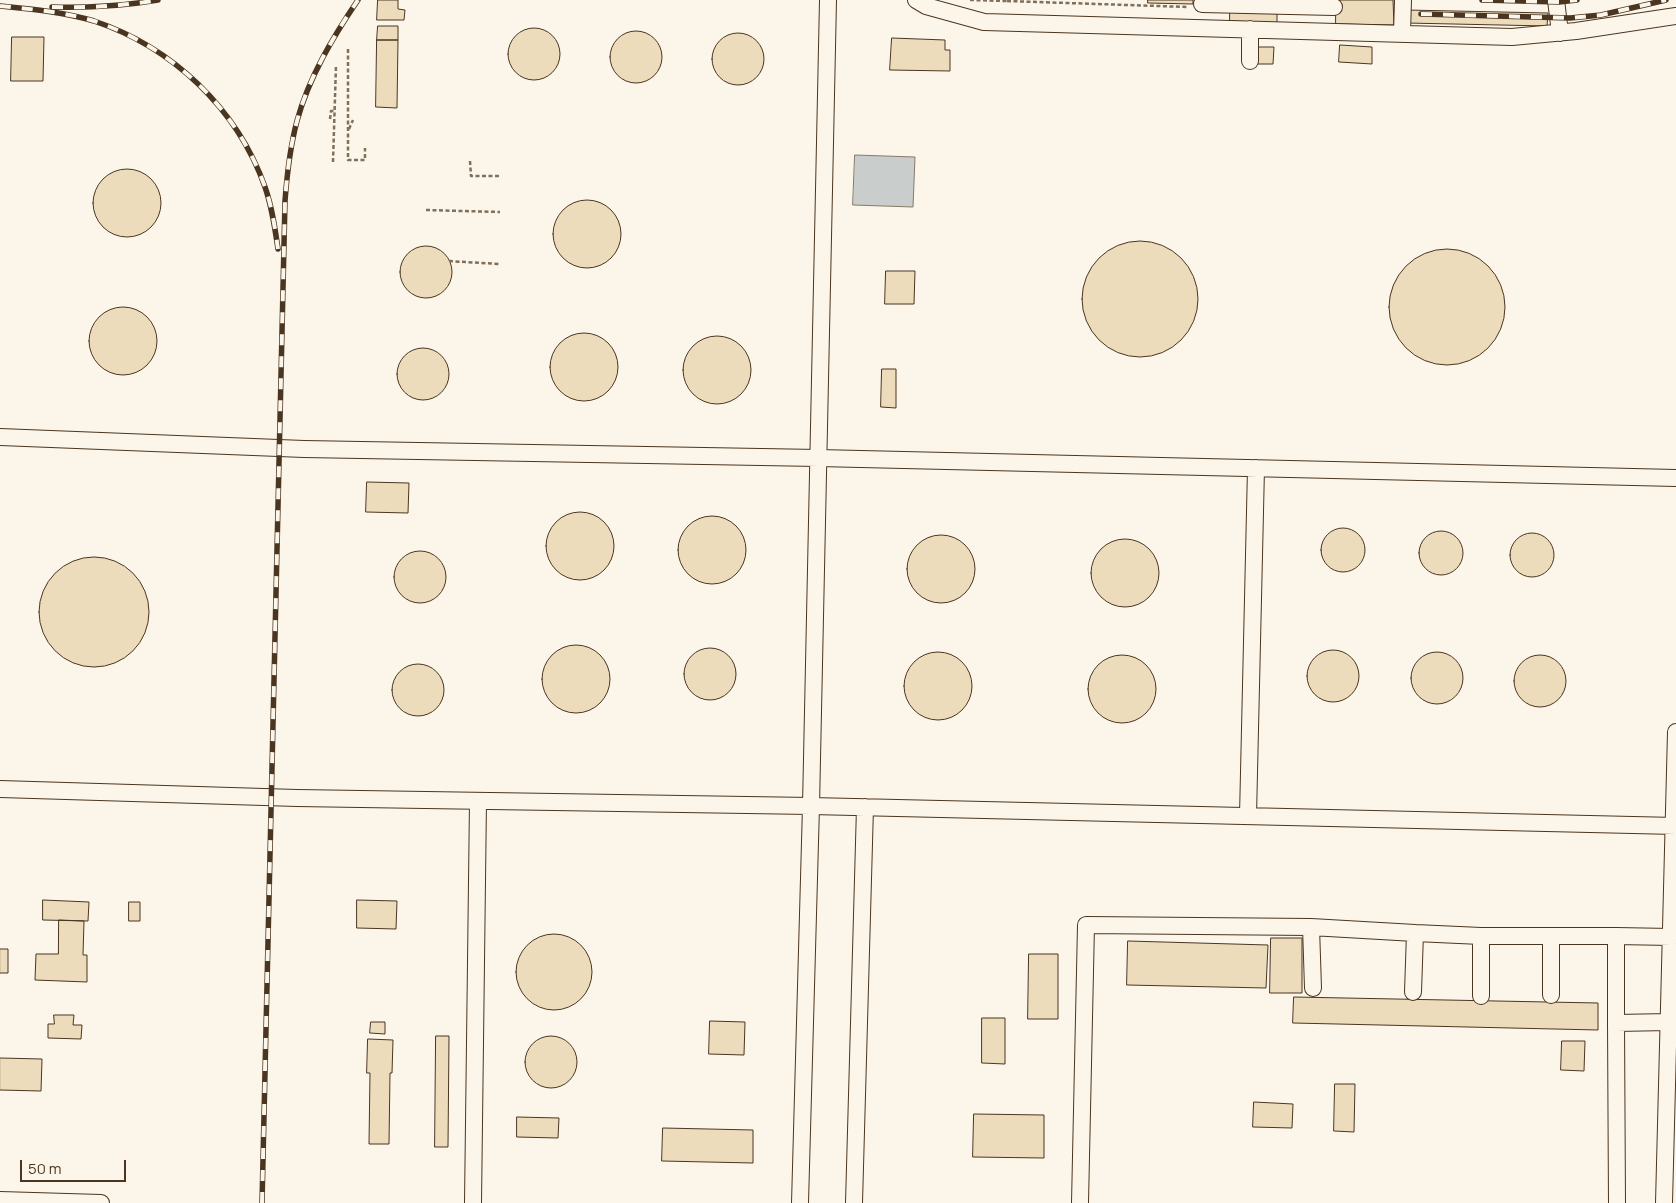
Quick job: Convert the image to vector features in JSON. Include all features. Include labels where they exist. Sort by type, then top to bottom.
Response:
[{"type":"lane","points":[[800,1203],[811,806],[828,0]]},
{"type":"lane","points":[[1402,34],[1403,0]]},
{"type":"lane","points":[[1556,0],[1560,32]]},
{"type":"lane","points":[[923,2],[984,22],[1402,34],[1512,36],[1576,31],[1676,16]]},
{"type":"lane","points":[[1202,28],[1202,4],[1325,5],[1320,31]]},
{"type":"lane","points":[[1282,30],[1283,6]]},
{"type":"lane","points":[[1250,29],[1250,61]]},
{"type":"lane","points":[[0,437],[313,449],[818,458],[1676,478]]},
{"type":"lane","points":[[1248,816],[1256,468]]},
{"type":"lane","points":[[1664,1203],[1673,963],[1671,937],[1676,732]]},
{"type":"lane","points":[[0,789],[297,798],[864,807],[1675,826]]},
{"type":"lane","points":[[473,1203],[478,801]]},
{"type":"lane","points":[[854,1203],[864,807]]},
{"type":"lane","points":[[1080,1203],[1086,925],[1311,927],[1481,936],[1671,937]]},
{"type":"lane","points":[[1311,927],[1313,988]]},
{"type":"lane","points":[[1413,992],[1415,933]]},
{"type":"lane","points":[[1481,936],[1481,996]]},
{"type":"lane","points":[[1551,936],[1551,995]]},
{"type":"lane","points":[[1616,936],[1617,1203]]},
{"type":"lane","points":[[1616,1023],[1671,1013]]},
{"type":"lane","points":[[0,1200],[101,1203]]},
{"type":"path","points":[[970,0],[1202,4]]},
{"type":"path","points":[[348,49],[348,160],[365,160],[365,148]]},
{"type":"path","points":[[333,162],[336,64]]},
{"type":"path","points":[[330,119],[331,111],[334,111]]},
{"type":"path","points":[[348,130],[353,120]]},
{"type":"path","points":[[470,161],[471,176],[501,176]]},
{"type":"path","points":[[426,210],[500,212]]},
{"type":"path","points":[[449,261],[499,264]]},
{"type":"shaded area","points":[[855,155],[915,157],[913,207],[853,205]]},
{"type":"building","points":[[378,0],[398,0],[398,9],[405,10],[404,20],[377,20]]},
{"type":"building","points":[[1148,0],[1193,0],[1193,4],[1148,3]]},
{"type":"building","points":[[1336,0],[1393,0],[1394,25],[1336,24]]},
{"type":"building","points":[[1406,10],[1548,13],[1547,26],[1406,23]]},
{"type":"building","points":[[1230,11],[1277,13],[1277,23],[1230,21]]},
{"type":"building","points":[[378,26],[398,26],[398,40],[377,40]]},
{"type":"building","points":[[534,28],[544,30],[552,36],[558,44],[560,54],[558,64],[552,72],[544,78],[534,80],[524,78],[516,72],[510,64],[508,54],[510,44],[516,36],[524,30]]},
{"type":"building","points":[[636,31],[646,33],[654,39],[660,47],[662,57],[660,67],[654,75],[646,81],[636,83],[626,81],[618,75],[612,67],[610,57],[612,47],[618,39],[626,33]]},
{"type":"building","points":[[738,33],[748,35],[756,41],[762,49],[764,59],[762,69],[756,77],[748,83],[738,85],[728,83],[720,77],[714,69],[712,59],[714,49],[720,41],[728,35]]},
{"type":"building","points":[[12,37],[44,37],[43,81],[11,81]]},
{"type":"building","points":[[892,38],[945,40],[945,50],[950,50],[950,71],[890,70]]},
{"type":"building","points":[[377,40],[398,40],[397,108],[376,107]]},
{"type":"building","points":[[1340,45],[1372,47],[1372,64],[1339,62]]},
{"type":"building","points":[[1253,47],[1274,47],[1273,64],[1253,64]]},
{"type":"building","points":[[120,169],[134,169],[146,174],[156,184],[161,196],[161,210],[156,222],[146,232],[134,237],[120,237],[108,232],[98,222],[93,210],[93,196],[98,184],[108,174]]},
{"type":"building","points":[[580,200],[594,200],[606,205],[616,215],[621,227],[621,241],[616,253],[606,263],[594,268],[580,268],[568,263],[558,253],[553,241],[553,227],[558,215],[568,205]]},
{"type":"building","points":[[1140,241],[1162,246],[1181,258],[1193,277],[1198,299],[1193,321],[1181,340],[1162,352],[1140,357],[1118,352],[1099,340],[1087,321],[1082,299],[1087,277],[1099,258],[1118,246]]},
{"type":"building","points":[[426,246],[436,248],[444,254],[450,262],[452,272],[450,282],[444,290],[436,296],[426,298],[416,296],[408,290],[402,282],[400,272],[402,262],[408,254],[416,248]]},
{"type":"building","points":[[1447,249],[1469,254],[1488,266],[1500,285],[1505,307],[1500,329],[1488,348],[1469,360],[1447,365],[1425,360],[1406,348],[1394,329],[1389,307],[1394,285],[1406,266],[1425,254]]},
{"type":"building","points":[[886,271],[915,271],[914,304],[885,304]]},
{"type":"building","points":[[130,307],[142,313],[151,322],[157,334],[155,354],[147,365],[130,375],[116,375],[99,365],[91,354],[89,334],[99,317],[110,309]]},
{"type":"building","points":[[577,333],[591,333],[603,338],[613,348],[618,360],[618,374],[613,386],[603,396],[591,401],[577,401],[565,396],[555,386],[550,374],[550,360],[555,348],[565,338]]},
{"type":"building","points":[[710,336],[724,336],[736,341],[746,351],[751,363],[751,377],[746,389],[736,399],[724,404],[710,404],[698,399],[688,389],[683,377],[683,363],[688,351],[698,341]]},
{"type":"building","points":[[423,348],[433,350],[441,356],[447,364],[449,374],[447,384],[441,392],[433,398],[423,400],[413,398],[405,392],[399,384],[397,374],[399,364],[405,356],[413,350]]},
{"type":"building","points":[[882,369],[896,369],[896,408],[881,407]]},
{"type":"building","points":[[367,482],[409,483],[408,513],[366,512]]},
{"type":"building","points":[[573,512],[587,512],[599,517],[609,527],[614,539],[614,553],[609,565],[599,575],[587,580],[573,580],[561,575],[551,565],[546,553],[546,539],[551,527],[561,517]]},
{"type":"building","points":[[719,516],[731,522],[740,531],[746,543],[744,563],[736,574],[719,584],[705,584],[688,574],[680,563],[678,543],[688,526],[699,518]]},
{"type":"building","points":[[1339,528],[1347,528],[1359,534],[1365,550],[1359,566],[1347,572],[1339,572],[1327,566],[1321,554],[1321,546],[1327,534]]},
{"type":"building","points":[[1437,531],[1445,531],[1457,537],[1463,553],[1457,569],[1445,575],[1437,575],[1425,569],[1419,557],[1419,549],[1425,537]]},
{"type":"building","points":[[1528,533],[1536,533],[1548,539],[1554,555],[1548,571],[1536,577],[1528,577],[1516,571],[1510,559],[1510,551],[1516,539]]},
{"type":"building","points":[[934,535],[948,535],[960,540],[970,550],[975,562],[975,576],[970,588],[960,598],[948,603],[934,603],[922,598],[912,588],[907,576],[907,562],[912,550],[922,540]]},
{"type":"building","points":[[1118,539],[1132,539],[1144,544],[1154,554],[1159,566],[1159,580],[1154,592],[1144,602],[1132,607],[1118,607],[1106,602],[1096,592],[1091,580],[1091,566],[1096,554],[1106,544]]},
{"type":"building","points":[[420,551],[430,553],[438,559],[444,567],[446,577],[444,587],[438,595],[430,601],[420,603],[410,601],[402,595],[396,587],[394,577],[396,567],[402,559],[410,553]]},
{"type":"building","points":[[94,557],[115,561],[133,573],[145,591],[149,612],[145,633],[133,651],[115,663],[94,667],[73,663],[55,651],[43,633],[39,612],[43,591],[55,573],[73,561]]},
{"type":"building","points":[[569,645],[583,645],[595,650],[605,660],[610,672],[610,686],[605,698],[595,708],[583,713],[569,713],[557,708],[547,698],[542,686],[542,672],[547,660],[557,650]]},
{"type":"building","points":[[710,648],[720,650],[728,656],[734,664],[736,674],[734,684],[728,692],[720,698],[710,700],[700,698],[692,692],[686,684],[684,674],[686,664],[692,656],[700,650]]},
{"type":"building","points":[[1328,650],[1338,650],[1352,657],[1359,671],[1359,681],[1352,695],[1338,702],[1328,702],[1318,698],[1311,691],[1307,681],[1307,671],[1311,661],[1318,654]]},
{"type":"building","points":[[931,652],[945,652],[957,657],[967,667],[972,679],[972,693],[967,705],[957,715],[945,720],[931,720],[919,715],[909,705],[904,693],[904,679],[909,667],[919,657]]},
{"type":"building","points":[[1432,652],[1442,652],[1456,659],[1463,673],[1463,683],[1456,697],[1442,704],[1432,704],[1422,700],[1415,693],[1411,683],[1411,673],[1415,663],[1422,656]]},
{"type":"building","points":[[1115,655],[1129,655],[1141,660],[1151,670],[1156,682],[1156,696],[1151,708],[1141,718],[1129,723],[1115,723],[1103,718],[1093,708],[1088,696],[1088,682],[1093,670],[1103,660]]},
{"type":"building","points":[[1535,655],[1545,655],[1559,662],[1566,676],[1566,686],[1559,700],[1545,707],[1535,707],[1525,703],[1518,696],[1514,686],[1514,676],[1518,666],[1525,659]]},
{"type":"building","points":[[418,664],[428,666],[436,672],[442,680],[444,690],[442,700],[436,708],[428,714],[418,716],[408,714],[400,708],[394,700],[392,690],[394,680],[400,672],[408,666]]},
{"type":"building","points":[[43,900],[89,902],[88,921],[43,920]]},
{"type":"building","points":[[357,900],[397,901],[396,929],[357,928]]},
{"type":"building","points":[[129,902],[140,902],[140,921],[129,921]]},
{"type":"building","points":[[59,920],[84,921],[83,955],[87,955],[87,982],[35,980],[36,954],[58,954]]},
{"type":"building","points":[[547,934],[561,934],[575,940],[586,951],[592,965],[589,987],[581,999],[561,1010],[547,1010],[533,1004],[522,993],[516,979],[516,965],[522,951],[533,940]]},
{"type":"building","points":[[1271,938],[1302,938],[1302,993],[1270,993]]},
{"type":"building","points":[[1128,941],[1268,945],[1266,988],[1127,985]]},
{"type":"building","points":[[0,949],[8,949],[8,973],[0,973]]},
{"type":"building","points":[[1029,954],[1058,954],[1058,1019],[1028,1019]]},
{"type":"building","points":[[1294,997],[1598,1003],[1598,1030],[1293,1023]]},
{"type":"building","points":[[54,1015],[74,1015],[73,1025],[82,1025],[81,1039],[48,1038],[48,1024],[54,1024]]},
{"type":"building","points":[[982,1018],[1005,1018],[1005,1064],[982,1063]]},
{"type":"building","points":[[710,1021],[745,1022],[744,1055],[709,1054]]},
{"type":"building","points":[[371,1022],[385,1022],[385,1034],[370,1033]]},
{"type":"building","points":[[436,1036],[449,1036],[448,1147],[435,1147]]},
{"type":"building","points":[[551,1036],[561,1038],[569,1044],[575,1052],[577,1062],[575,1072],[569,1080],[561,1086],[551,1088],[541,1086],[533,1080],[527,1072],[525,1062],[527,1052],[533,1044],[541,1038]]},
{"type":"building","points":[[368,1039],[393,1040],[392,1073],[390,1073],[389,1144],[369,1144],[370,1073],[367,1073]]},
{"type":"building","points":[[1562,1041],[1585,1041],[1584,1071],[1561,1070]]},
{"type":"building","points":[[0,1058],[42,1059],[41,1091],[0,1090]]},
{"type":"building","points":[[1335,1084],[1355,1084],[1354,1132],[1334,1131]]},
{"type":"building","points":[[1254,1102],[1293,1104],[1292,1128],[1253,1127]]},
{"type":"building","points":[[974,1114],[1044,1115],[1044,1158],[973,1157]]},
{"type":"building","points":[[517,1117],[559,1118],[558,1138],[517,1137]]},
{"type":"building","points":[[663,1128],[753,1130],[753,1163],[662,1161]]},
{"type":"railway","points":[[52,7],[105,6],[158,0]]},
{"type":"railway","points":[[262,1203],[285,201],[292,141],[302,105],[315,73],[358,0]]},
{"type":"railway","points":[[1482,0],[1559,2],[1577,0]]},
{"type":"railway","points":[[1421,14],[1570,18],[1601,15],[1666,0]]},
{"type":"railway","points":[[0,6],[59,13],[83,18],[123,32],[175,64],[198,84],[237,131],[253,158],[270,202],[278,249]]}]
